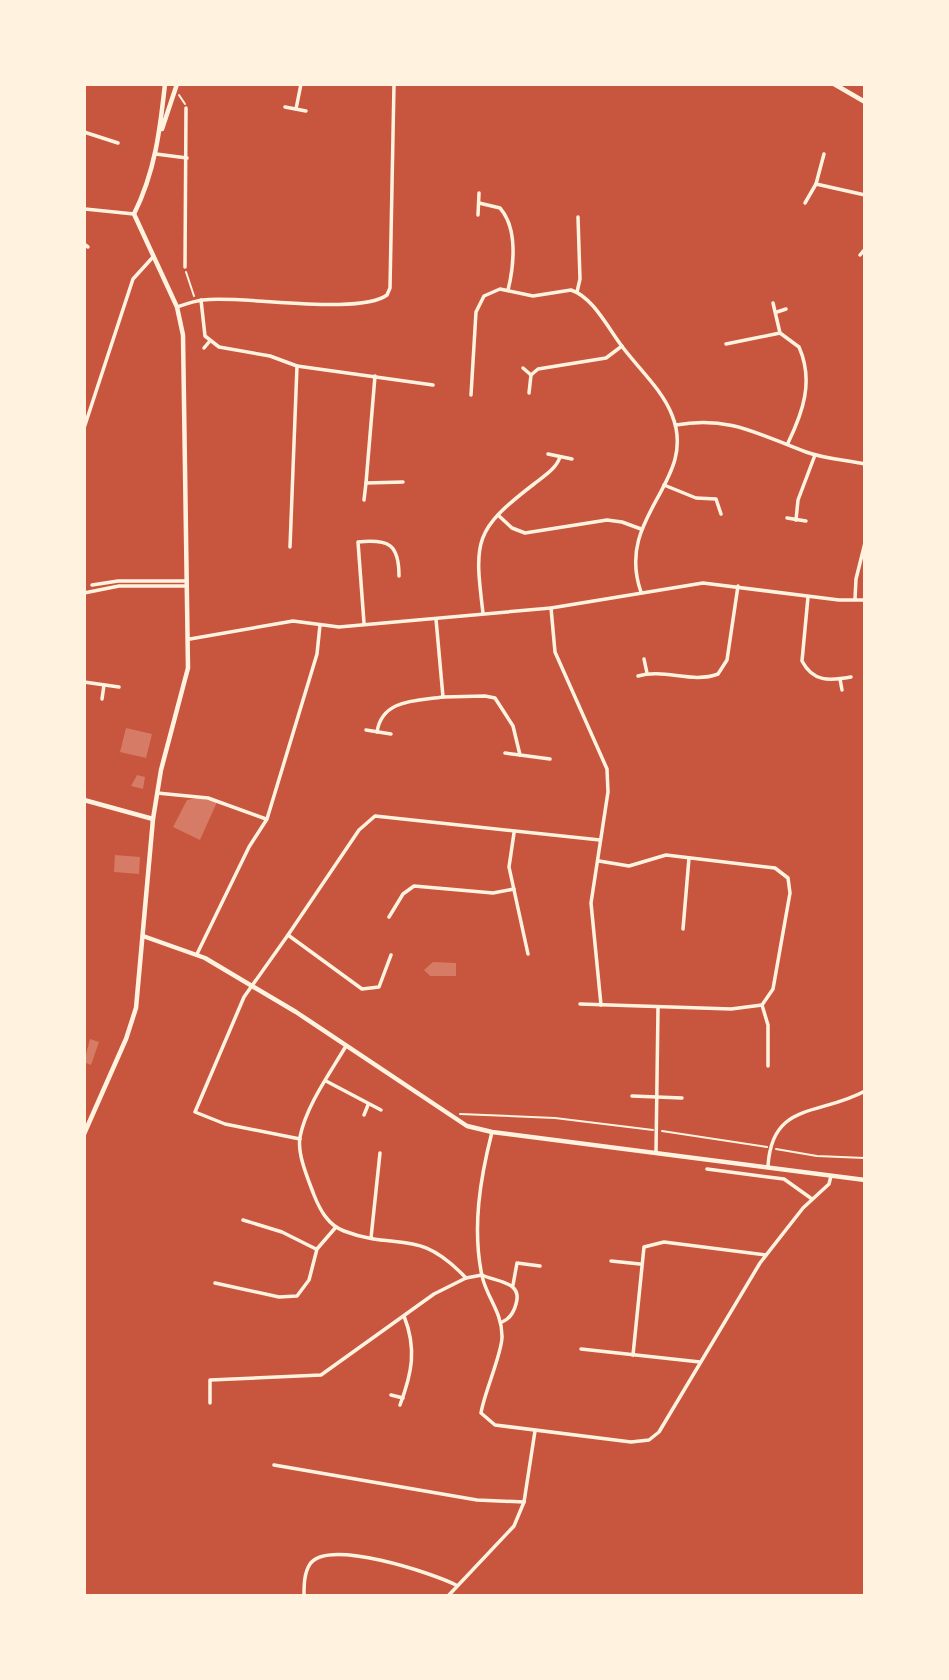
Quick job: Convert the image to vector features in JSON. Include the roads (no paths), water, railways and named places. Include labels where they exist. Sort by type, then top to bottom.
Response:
[{"type":"street","points":[[84,1134],[133,1017],[143,936],[152,819],[188,668],[190,639],[183,335],[177,307],[134,214],[156,154],[165,84]]},
{"type":"street","points":[[159,136],[177,84]]},
{"type":"street","points":[[296,109],[300,84]]},
{"type":"street","points":[[177,307],[198,300],[329,304],[374,301],[387,295],[390,288],[394,84]]},
{"type":"street","points":[[834,84],[865,102]]},
{"type":"street","points":[[164,91],[175,93]]},
{"type":"street","points":[[285,107],[306,111]]},
{"type":"street","points":[[185,267],[186,108]]},
{"type":"street","points":[[84,132],[118,143]]},
{"type":"street","points":[[108,141],[110,133]]},
{"type":"street","points":[[156,154],[187,158]]},
{"type":"street","points":[[805,203],[816,184],[824,154]]},
{"type":"street","points":[[816,184],[865,195]]},
{"type":"street","points":[[478,215],[479,193]]},
{"type":"street","points":[[84,204],[84,224]]},
{"type":"street","points":[[479,204],[500,208],[509,222],[512,247],[508,290]]},
{"type":"street","points":[[85,209],[134,214]]},
{"type":"street","points":[[577,292],[580,261],[578,217]]},
{"type":"street","points":[[860,255],[865,249]]},
{"type":"street","points":[[84,428],[133,279],[153,257]]},
{"type":"street","points":[[471,395],[476,312],[484,296],[491,291],[508,290],[533,296],[564,290],[577,292],[664,400],[676,425],[676,454],[664,485],[641,529],[633,566],[641,592]]},
{"type":"street","points":[[198,300],[202,328],[209,342],[219,347],[271,356],[297,366],[433,384]]},
{"type":"street","points":[[774,303],[778,312],[780,333]]},
{"type":"street","points":[[778,312],[786,309]]},
{"type":"street","points":[[726,344],[780,333],[799,347],[806,372],[805,403],[788,443]]},
{"type":"street","points":[[204,348],[209,342]]},
{"type":"street","points":[[531,375],[548,366],[606,358],[622,346]]},
{"type":"street","points":[[290,547],[297,366]]},
{"type":"street","points":[[523,368],[531,375]]},
{"type":"street","points":[[529,393],[531,375]]},
{"type":"street","points":[[364,500],[374,376]]},
{"type":"street","points":[[676,425],[711,421],[766,434],[815,455],[865,464]]},
{"type":"street","points":[[548,454],[572,459]]},
{"type":"street","points":[[796,520],[798,500],[815,455]]},
{"type":"street","points":[[483,613],[477,555],[485,530],[498,514],[553,469],[560,457]]},
{"type":"street","points":[[366,483],[403,482]]},
{"type":"street","points":[[664,485],[696,498],[716,499]]},
{"type":"street","points":[[720,492],[716,499],[721,513]]},
{"type":"street","points":[[498,514],[512,528],[525,533],[607,520],[641,529]]},
{"type":"street","points":[[787,519],[807,521]]},
{"type":"street","points":[[364,623],[358,542],[386,542],[395,548],[399,558],[399,576]]},
{"type":"street","points":[[855,599],[856,579],[865,542]]},
{"type":"street","points":[[92,585],[118,581],[189,583]]},
{"type":"street","points":[[84,593],[119,586],[189,583]]},
{"type":"street","points":[[190,639],[293,621],[340,627],[551,608],[681,584],[738,586],[808,597],[865,600]]},
{"type":"street","points":[[638,676],[647,673],[701,678],[718,674],[727,660],[738,586]]},
{"type":"street","points":[[808,597],[802,661],[814,677],[851,677]]},
{"type":"street","points":[[551,608],[555,652],[607,769],[608,792],[592,903],[601,1006]]},
{"type":"street","points":[[436,619],[443,697]]},
{"type":"street","points":[[197,954],[244,858],[267,819],[317,654],[320,625]]},
{"type":"street","points":[[644,659],[647,673]]},
{"type":"street","points":[[840,679],[842,690]]},
{"type":"street","points":[[84,682],[119,687]]},
{"type":"street","points":[[102,699],[104,685]]},
{"type":"street","points":[[377,732],[379,720],[390,708],[443,697],[485,695],[495,698],[506,710],[519,738],[520,755]]},
{"type":"street","points":[[366,730],[391,734]]},
{"type":"street","points":[[505,753],[551,760]]},
{"type":"street","points":[[158,793],[208,798],[267,819]]},
{"type":"street","points":[[84,800],[152,819]]},
{"type":"street","points":[[300,1139],[225,1124],[195,1112],[251,986],[359,830],[374,816],[514,833],[600,840]]},
{"type":"street","points":[[514,833],[509,867],[528,954]]},
{"type":"street","points":[[580,1004],[731,1009],[762,1005],[773,989],[790,893],[788,878],[775,868],[666,855],[629,866],[599,861]]},
{"type":"street","points":[[683,929],[690,858]]},
{"type":"street","points":[[389,917],[403,894],[414,886],[493,893],[514,889]]},
{"type":"street","points":[[288,935],[362,989],[379,987],[391,955]]},
{"type":"street","points":[[143,936],[197,954],[346,1046],[467,1126],[492,1132],[865,1180]]},
{"type":"street","points":[[762,1005],[768,1025],[768,1066]]},
{"type":"street","points":[[656,1152],[658,1008]]},
{"type":"street","points":[[346,1046],[326,1081],[300,1139],[308,1179],[319,1209],[336,1227],[371,1238],[414,1242],[433,1249],[466,1278]]},
{"type":"street","points":[[326,1081],[381,1110]]},
{"type":"street","points":[[768,1166],[775,1133],[786,1120],[797,1114],[839,1105],[865,1091]]},
{"type":"street","points":[[632,1096],[682,1098]]},
{"type":"street","points":[[364,1115],[368,1105]]},
{"type":"street","points":[[492,1132],[477,1211],[481,1275],[502,1322],[502,1341],[485,1389],[481,1413],[495,1425],[535,1431],[631,1442],[649,1440],[667,1421],[766,1255],[812,1199],[829,1184],[831,1174]]},
{"type":"street","points":[[371,1238],[380,1153]]},
{"type":"street","points":[[707,1169],[783,1178],[812,1199]]},
{"type":"street","points":[[243,1220],[282,1232],[317,1249]]},
{"type":"street","points":[[215,1283],[279,1297],[297,1296],[309,1280],[317,1249],[336,1227]]},
{"type":"street","points":[[633,1355],[644,1247],[664,1242],[766,1255]]},
{"type":"street","points":[[611,1261],[641,1264]]},
{"type":"street","points":[[513,1285],[517,1263],[540,1266]]},
{"type":"street","points":[[210,1404],[210,1380],[321,1375],[404,1316],[466,1278],[481,1275],[513,1285],[517,1291],[517,1304],[509,1319],[502,1322]]},
{"type":"street","points":[[400,1405],[410,1373],[413,1339],[404,1316]]},
{"type":"street","points":[[581,1349],[701,1362]]},
{"type":"street","points":[[391,1395],[402,1398]]},
{"type":"street","points":[[448,1596],[514,1526],[524,1502],[535,1431]]},
{"type":"street","points":[[274,1465],[477,1500],[524,1502]]},
{"type":"street","points":[[304,1596],[305,1577],[310,1563],[323,1555],[360,1558],[424,1570],[457,1585]]}]
